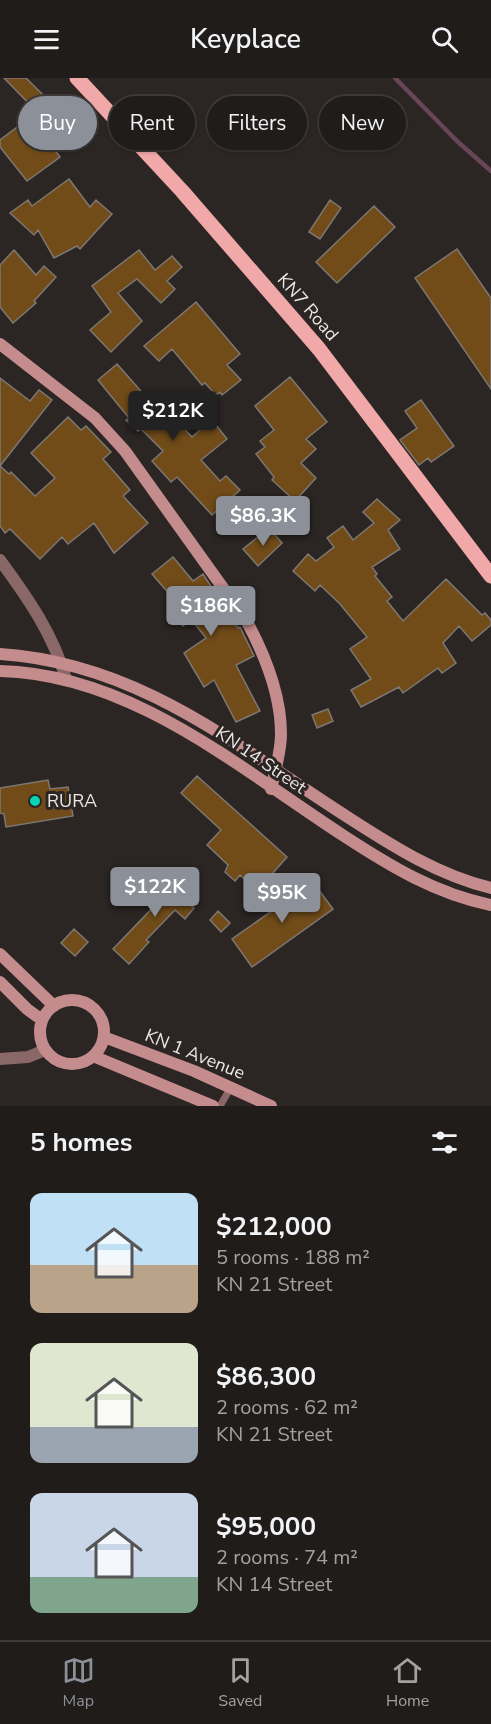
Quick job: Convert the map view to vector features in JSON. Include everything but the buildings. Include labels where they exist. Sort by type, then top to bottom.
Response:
[{"type":"main road","name":"KN7 Road","points":[[77,78],[182,191],[319,349],[491,576]]},
{"type":"street","points":[[0,344],[95,418],[125,451],[246,620],[258,643],[278,708],[281,732],[271,789]]},
{"type":"street","points":[[0,560],[37,612],[61,661],[66,679]]},
{"type":"street","name":"KN 14 Street","points":[[0,654],[61,661],[91,669],[151,693],[406,855],[451,875],[491,888]]},
{"type":"street","name":"KN 14 Street","points":[[0,671],[66,679],[146,710],[204,743],[271,789],[403,873],[449,894],[491,905]]},
{"type":"street","points":[[0,954],[54,1006]]},
{"type":"street","points":[[0,982],[27,1009],[42,1020]]},
{"type":"street","points":[[73,1000],[93,1008],[100,1016],[104,1037],[93,1056],[84,1062],[63,1063],[45,1050],[41,1041],[42,1020],[54,1006],[73,1000]]},
{"type":"street","name":"KN 1 Avenue","points":[[104,1037],[231,1087],[272,1106]]},
{"type":"street","points":[[0,1059],[28,1056],[45,1050]]},
{"type":"street","points":[[93,1056],[187,1101],[213,1106]]},
{"type":"lane","points":[[219,1106],[231,1087]]},
{"type":"waterway","points":[[395,78],[458,142],[491,171]]},
{"type":"place","name":"RURA","points":[[35,801]]}]
